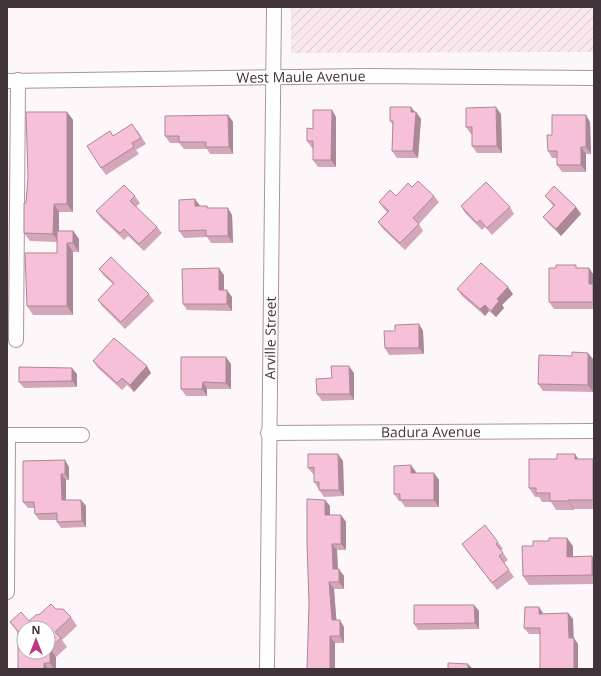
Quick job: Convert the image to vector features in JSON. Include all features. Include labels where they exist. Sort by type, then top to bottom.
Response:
[{"type":"street","name":"Arville Street","points":[[267,669],[268,433],[271,339],[272,77],[274,7]]},
{"type":"street","name":"West Maule Avenue","points":[[12,80],[368,76],[594,78]]},
{"type":"street","points":[[12,80],[16,340]]},
{"type":"street","name":"Badura Avenue","points":[[268,433],[594,431]]},
{"type":"street","points":[[7,592],[7,435],[82,435]]},
{"type":"shaded area","points":[[291,7],[594,7],[594,52],[291,53]]},
{"type":"building","points":[[390,107],[411,107],[411,112],[416,112],[413,151],[392,151],[393,121],[390,121]]},
{"type":"building","points":[[496,107],[497,146],[472,146],[472,127],[466,127],[466,108]]},
{"type":"building","points":[[313,110],[332,110],[331,160],[313,160],[313,141],[307,141],[307,128],[313,129]]},
{"type":"building","points":[[26,112],[67,112],[67,204],[54,204],[53,234],[24,233],[24,203],[26,203],[28,177]]},
{"type":"building","points":[[228,115],[229,147],[206,147],[206,142],[179,142],[179,136],[165,136],[165,116]]},
{"type":"building","points":[[552,115],[586,115],[586,147],[581,147],[581,165],[557,165],[557,151],[548,151],[547,135],[552,135]]},
{"type":"building","points":[[132,124],[141,138],[132,143],[134,147],[101,168],[87,146],[110,131],[113,136]]},
{"type":"building","points":[[418,181],[434,196],[413,218],[419,224],[400,243],[378,222],[389,211],[379,202],[390,190],[396,196],[408,183],[412,187]]},
{"type":"building","points":[[486,182],[510,207],[487,228],[480,220],[477,223],[461,206]]},
{"type":"building","points":[[124,185],[135,196],[130,201],[157,227],[139,244],[124,229],[120,233],[96,211]]},
{"type":"building","points":[[554,186],[576,207],[556,229],[543,217],[555,205],[545,196]]},
{"type":"building","points":[[195,199],[195,206],[207,206],[207,208],[228,208],[228,236],[206,236],[206,230],[179,231],[179,200]]},
{"type":"building","points":[[57,231],[73,231],[73,243],[67,243],[67,306],[27,306],[25,253],[57,253]]},
{"type":"building","points":[[111,257],[149,294],[121,322],[98,300],[114,283],[99,269]]},
{"type":"building","points":[[481,263],[508,287],[497,299],[499,301],[491,311],[485,305],[480,309],[457,289]]},
{"type":"building","points":[[556,265],[576,265],[576,268],[589,268],[589,284],[593,284],[593,302],[549,302],[549,268],[556,268]]},
{"type":"building","points":[[219,268],[219,290],[227,290],[227,304],[183,304],[182,269]]},
{"type":"building","points":[[419,324],[419,348],[385,348],[384,331],[395,331],[395,325]]},
{"type":"building","points":[[114,338],[147,366],[130,385],[122,378],[117,383],[93,361]]},
{"type":"building","points":[[572,352],[588,353],[588,385],[538,384],[539,355],[572,356]]},
{"type":"building","points":[[181,357],[226,357],[226,383],[203,382],[202,389],[181,389]]},
{"type":"building","points":[[331,366],[349,366],[350,394],[317,394],[316,379],[332,378]]},
{"type":"building","points":[[19,367],[72,368],[72,381],[19,382]]},
{"type":"building","points":[[308,454],[338,454],[339,490],[319,490],[319,482],[314,482],[314,467],[308,468]]},
{"type":"building","points":[[557,454],[575,454],[575,459],[593,459],[593,500],[550,501],[550,493],[536,493],[536,488],[529,488],[529,459],[557,459]]},
{"type":"building","points":[[65,460],[65,474],[61,474],[62,500],[81,500],[82,521],[57,522],[57,513],[35,514],[34,502],[23,502],[23,461]]},
{"type":"building","points":[[411,465],[411,473],[434,473],[434,500],[400,500],[400,494],[394,494],[394,466]]},
{"type":"building","points":[[307,499],[325,500],[325,515],[341,515],[341,544],[332,544],[333,569],[339,569],[339,582],[329,582],[332,620],[340,620],[340,636],[330,636],[330,669],[307,669],[309,603]]},
{"type":"building","points":[[485,525],[498,542],[496,544],[503,553],[499,556],[509,570],[492,583],[462,544]]},
{"type":"building","points":[[549,538],[567,538],[567,557],[592,556],[592,575],[523,576],[522,546],[533,546],[533,541],[549,541]]},
{"type":"building","points":[[51,604],[56,609],[63,609],[71,617],[56,631],[56,620],[30,620],[36,615],[40,614]]},
{"type":"building","points":[[414,605],[474,605],[475,623],[414,624]]},
{"type":"building","points":[[525,607],[539,607],[539,614],[568,613],[569,638],[574,638],[574,669],[540,669],[540,628],[524,628]]},
{"type":"building","points":[[21,612],[28,620],[16,620],[16,629],[10,622]]},
{"type":"building","points":[[56,633],[61,638],[56,643]]},
{"type":"building","points":[[18,660],[50,660],[50,663],[44,663],[44,669],[18,669]]},
{"type":"building","points":[[448,663],[468,664],[468,669],[448,669]]}]
